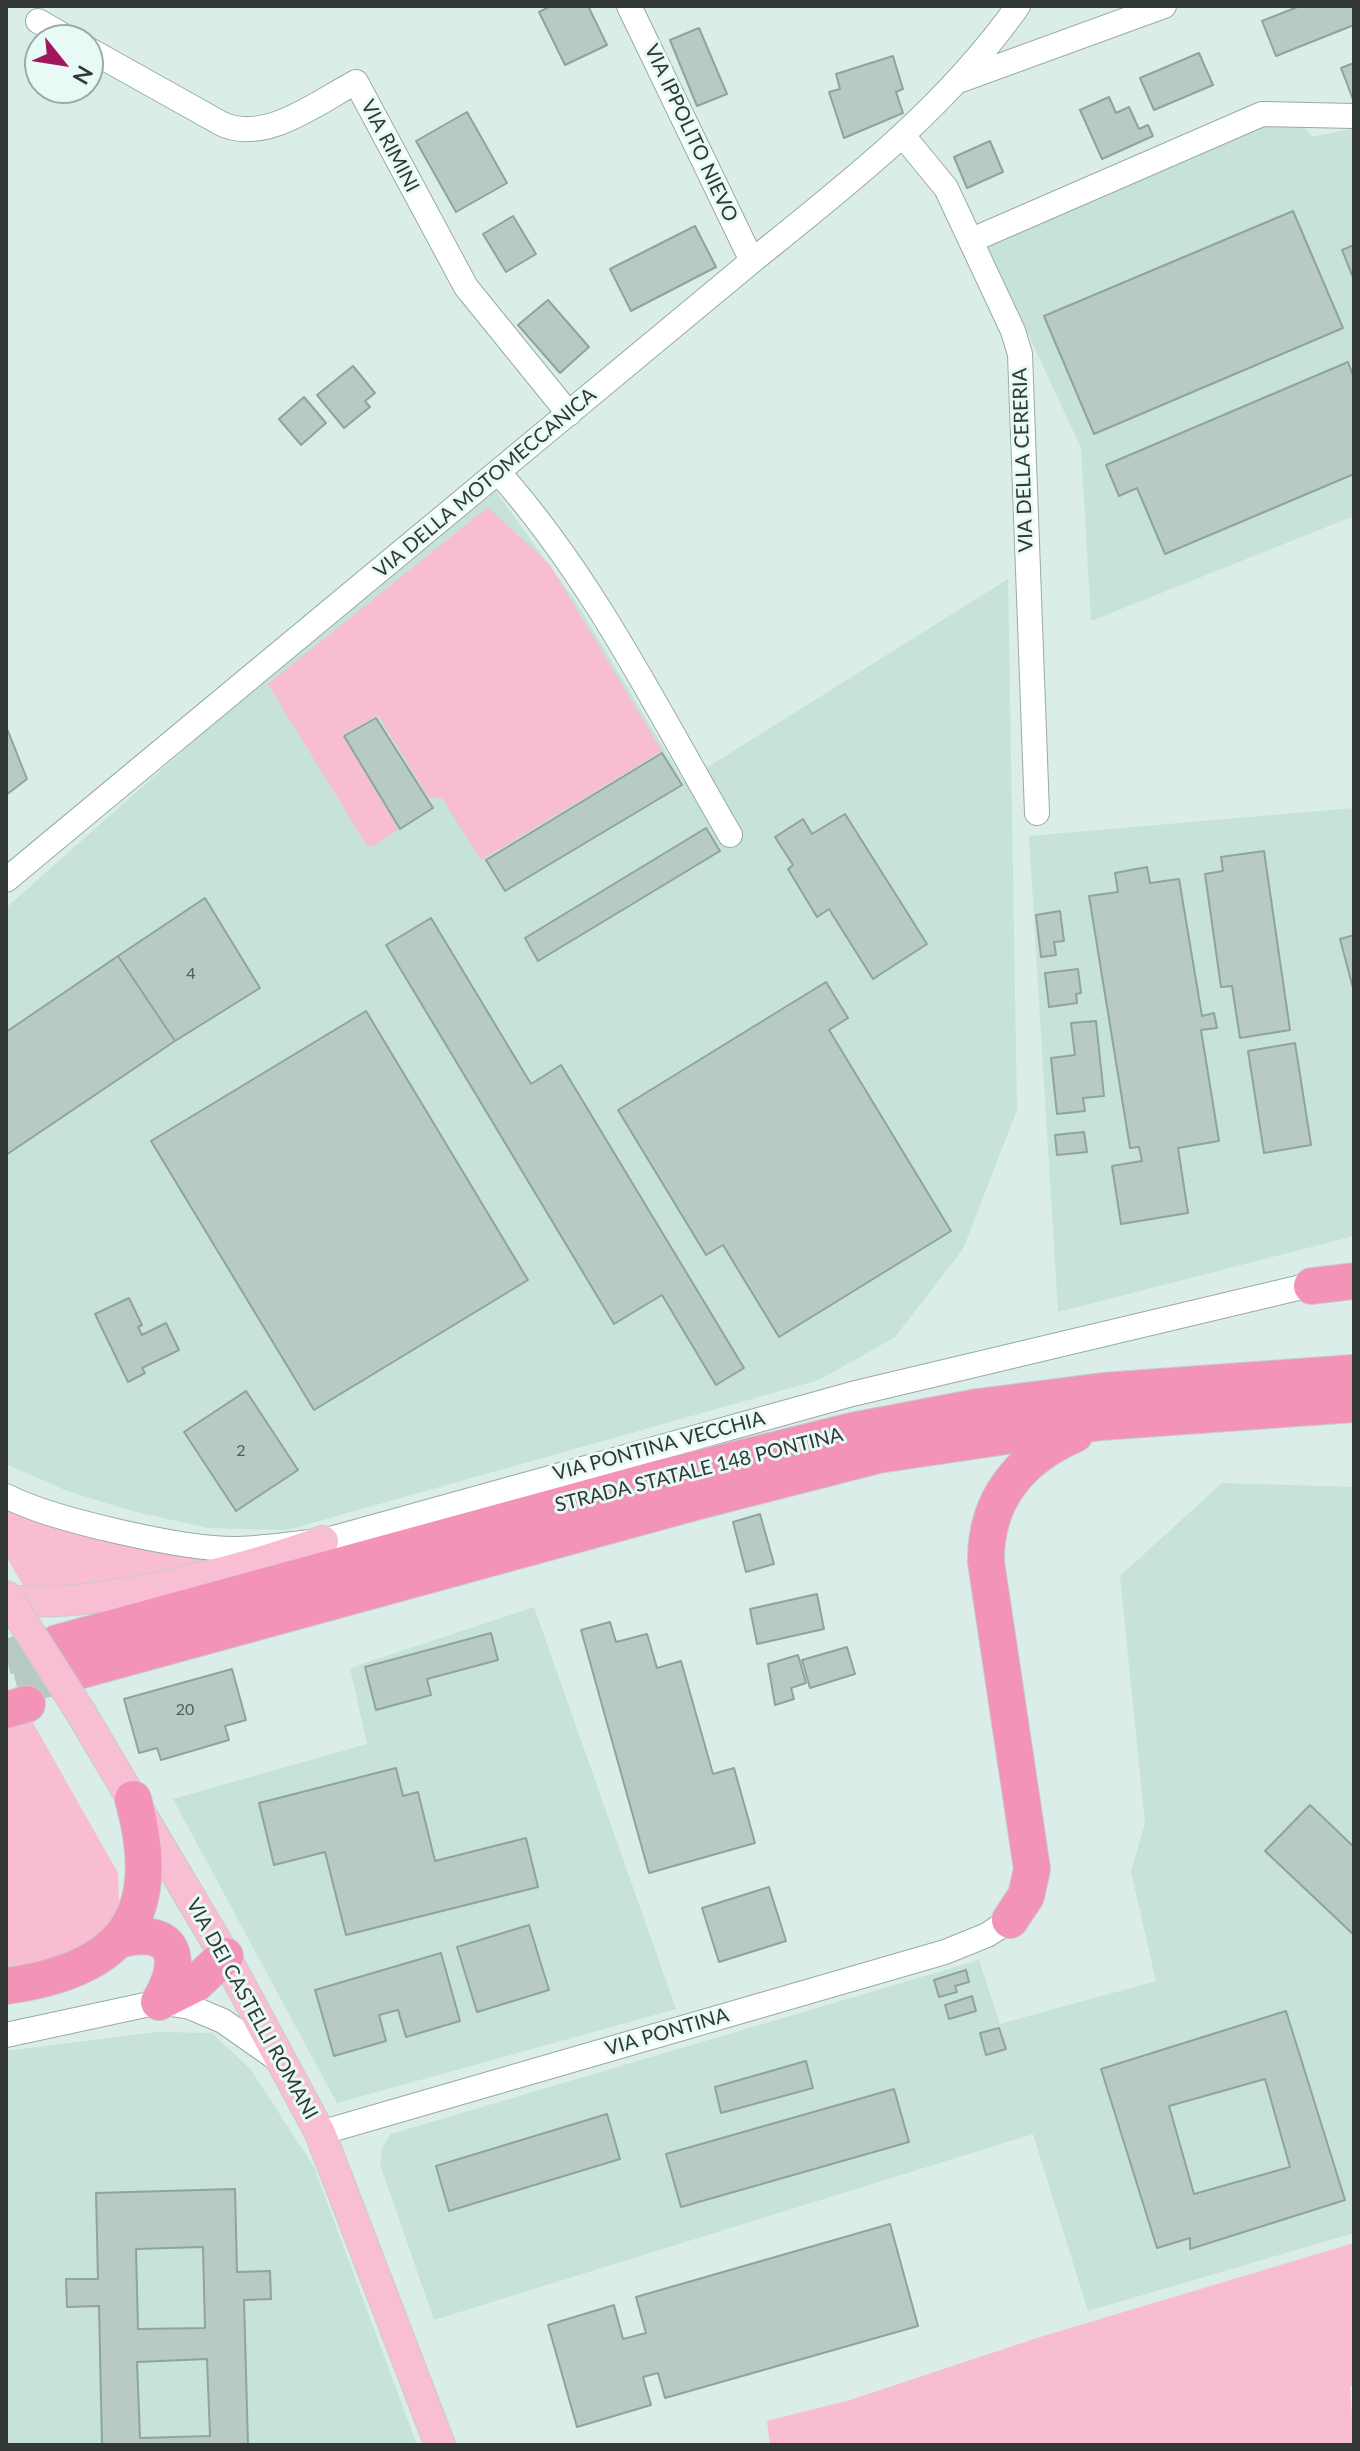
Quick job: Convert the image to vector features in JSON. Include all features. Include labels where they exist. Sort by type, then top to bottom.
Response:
[{"type":"highway","points":[[1312,1286],[1354,1281]]},
{"type":"highway","name":"STRADA STATALE 148 PONTINA","points":[[74,1678],[657,1479],[852,1431],[978,1407],[1103,1391],[1354,1373]]},
{"type":"highway","name":"STRADA STATALE 148 PONTINA","points":[[74,1678],[175,1645],[851,1461],[979,1438],[1101,1422],[1354,1404]]},
{"type":"highway","points":[[1010,1920],[1026,1896],[1032,1869],[986,1562],[987,1536],[998,1502],[1017,1471],[1050,1445],[1101,1422]]},
{"type":"highway","points":[[122,1939],[138,1907],[143,1882],[142,1836],[133,1799]]},
{"type":"highway","points":[[6,1986],[35,1982],[75,1969],[122,1939],[147,1935],[162,1941],[171,1950],[175,1964],[172,1978],[159,2002]]},
{"type":"highway","points":[[159,2002],[195,1984],[225,1956]]},
{"type":"main road","points":[[7,1599],[41,1604],[152,1587],[264,1560],[323,1541]]},
{"type":"main road","name":"VIA DEI CASTELLI ROMANI","points":[[7,1599],[74,1678],[133,1799],[286,2066],[320,2133],[440,2445]]},
{"type":"street","name":"VIA IPPOLITO NIEVO","points":[[629,6],[752,261]]},
{"type":"street","name":"VIA DELLA MOTOMECCANICA","points":[[6,880],[904,137],[959,81],[1018,6]]},
{"type":"street","name":"VIA DELLA MOTOMECCANICA","points":[[959,81],[1164,6]]},
{"type":"street","points":[[38,21],[43,24]]},
{"type":"street","name":"VIA RIMINI","points":[[104,58],[222,124],[246,131],[276,123],[356,82],[466,287],[569,414]]},
{"type":"street","points":[[972,240],[1255,116],[1277,112],[1354,116]]},
{"type":"street","name":"VIA DELLA CERERIA","points":[[904,137],[941,180],[972,240],[1013,331],[1020,354],[1037,813]]},
{"type":"street","points":[[499,473],[576,569],[730,835]]},
{"type":"street","points":[[1312,1286],[1354,1273]]},
{"type":"street","name":"VIA PONTINA VECCHIA","points":[[6,1496],[42,1510],[116,1529],[205,1546],[237,1549],[323,1541],[852,1394],[1312,1286]]},
{"type":"street","name":"VIA PONTINA","points":[[320,2133],[945,1952],[987,1935],[1010,1920]]},
{"type":"street","points":[[6,2035],[159,2002],[190,2007],[223,2021],[286,2066]]},
{"type":"shaded area","points":[[1269,119],[1303,126],[1312,137],[1354,128],[1354,516],[1091,621],[1081,448],[987,245]]},
{"type":"shaded area","points":[[494,489],[578,605],[684,782],[1008,579],[1017,1110],[963,1249],[895,1337],[819,1380],[287,1530],[208,1528],[132,1511],[67,1491],[6,1464],[6,908],[267,676]]},
{"type":"shaded area","points":[[488,507],[550,565],[662,751],[481,860],[442,798],[429,798],[378,715],[342,735],[398,829],[373,846],[367,846],[268,684]]},
{"type":"shaded area","points":[[1354,808],[1354,1236],[1058,1312],[1029,836]]},
{"type":"shaded area","points":[[1222,1483],[1354,1487],[1354,2233],[1088,2311],[1033,2134],[434,2320],[380,2164],[382,2148],[391,2134],[979,1960],[1000,2024],[1156,1981],[1131,1872],[1145,1823],[1120,1576]]},
{"type":"shaded area","points":[[6,1506],[226,1561],[107,1585],[24,1587],[6,1556]]},
{"type":"shaded area","points":[[534,1607],[676,2009],[337,2103],[173,1799],[367,1744],[350,1668]]},
{"type":"shaded area","points":[[32,1721],[118,1873],[119,1903],[105,1942],[6,1976],[6,1728]]},
{"type":"shaded area","points":[[156,2032],[212,2033],[251,2070],[314,2167],[417,2445],[6,2445],[6,2051]]},
{"type":"shaded area","points":[[1354,2243],[1354,2385],[1350,2387],[1354,2445],[770,2445],[767,2421],[850,2400],[1037,2338]]},
{"type":"building","points":[[551,6],[588,6],[607,45],[565,65],[539,12]]},
{"type":"building","points":[[1300,6],[1354,6],[1354,25],[1276,56],[1262,21]]},
{"type":"building","points":[[699,28],[727,94],[697,106],[670,40]]},
{"type":"building","points":[[1199,53],[1213,85],[1154,110],[1140,78]]},
{"type":"building","points":[[893,56],[903,89],[896,92],[903,113],[844,138],[829,92],[840,89],[836,74]]},
{"type":"building","points":[[1354,63],[1354,102],[1341,68]]},
{"type":"building","points":[[1109,97],[1116,113],[1129,107],[1139,129],[1148,125],[1153,136],[1102,159],[1080,110]]},
{"type":"building","points":[[467,112],[507,183],[456,212],[416,141]]},
{"type":"building","points":[[990,141],[1003,172],[967,188],[954,157]]},
{"type":"building","points":[[1293,211],[1343,328],[1094,434],[1044,316]]},
{"type":"building","points":[[513,216],[536,254],[506,272],[483,234]]},
{"type":"building","points":[[695,226],[716,267],[631,311],[610,269]]},
{"type":"building","points":[[1354,245],[1354,280],[1342,250]]},
{"type":"building","points":[[548,300],[589,347],[560,373],[518,325]]},
{"type":"building","points":[[1348,362],[1354,378],[1354,474],[1165,554],[1137,488],[1119,496],[1106,465]]},
{"type":"building","points":[[353,366],[375,393],[365,401],[370,407],[344,428],[317,395]]},
{"type":"building","points":[[304,397],[326,423],[301,445],[279,419]]},
{"type":"building","points":[[376,718],[433,808],[400,829],[344,736]]},
{"type":"building","points":[[6,726],[27,779],[6,795]]},
{"type":"building","points":[[662,753],[682,785],[505,891],[486,860]]},
{"type":"building","points":[[845,814],[927,944],[873,979],[829,909],[817,917],[788,869],[793,865],[775,837],[803,819],[812,834]]},
{"type":"building","points":[[706,828],[720,851],[538,961],[525,938]]},
{"type":"building","points":[[1264,851],[1290,1030],[1240,1038],[1232,986],[1221,987],[1205,874],[1223,871],[1221,857]]},
{"type":"building","points":[[1147,867],[1150,883],[1179,879],[1202,1016],[1214,1013],[1217,1028],[1201,1030],[1219,1141],[1178,1148],[1188,1213],[1121,1224],[1112,1166],[1142,1161],[1139,1147],[1130,1148],[1089,896],[1118,892],[1115,873]]},
{"type":"building","points":[[205,898],[260,988],[175,1041],[118,956]]},
{"type":"building","points":[[1060,911],[1064,941],[1054,942],[1056,955],[1041,957],[1036,915]]},
{"type":"building","points":[[431,918],[531,1084],[561,1065],[744,1368],[716,1385],[662,1295],[614,1324],[386,945]]},
{"type":"building","points":[[1354,935],[1354,992],[1340,939]]},
{"type":"building","points":[[118,956],[175,1041],[6,1155],[6,1032]]},
{"type":"building","points":[[1078,969],[1081,993],[1076,994],[1077,1003],[1049,1007],[1045,973]]},
{"type":"building","points":[[826,982],[848,1018],[829,1030],[951,1231],[779,1337],[723,1245],[706,1255],[618,1110]]},
{"type":"building","points":[[366,1011],[528,1280],[314,1410],[151,1141]]},
{"type":"building","points":[[1096,1021],[1104,1096],[1083,1098],[1085,1111],[1057,1114],[1051,1058],[1075,1055],[1071,1023]]},
{"type":"building","points":[[1295,1043],[1311,1145],[1264,1153],[1248,1051]]},
{"type":"building","points":[[1084,1132],[1087,1152],[1057,1155],[1055,1135]]},
{"type":"building","points":[[129,1298],[142,1325],[138,1327],[142,1335],[166,1323],[179,1350],[142,1368],[145,1373],[128,1382],[95,1314]]},
{"type":"building","points":[[246,1391],[298,1470],[236,1511],[184,1432]]},
{"type":"building","points":[[760,1514],[774,1564],[746,1572],[733,1522]]},
{"type":"building","points":[[817,1594],[824,1629],[757,1644],[750,1609]]},
{"type":"building","points":[[610,1622],[616,1642],[647,1634],[657,1668],[681,1661],[713,1774],[734,1768],[755,1843],[649,1873],[581,1630]]},
{"type":"building","points":[[491,1633],[498,1660],[427,1679],[431,1695],[376,1710],[365,1667]]},
{"type":"building","points":[[847,1647],[855,1674],[810,1688],[802,1660]]},
{"type":"building","points":[[798,1655],[806,1683],[791,1688],[794,1699],[775,1705],[768,1664]]},
{"type":"building","points":[[232,1669],[246,1720],[225,1726],[229,1740],[161,1760],[157,1748],[139,1753],[124,1699]]},
{"type":"building","points":[[396,1768],[403,1796],[418,1792],[435,1861],[526,1838],[538,1887],[346,1935],[325,1852],[274,1865],[259,1803]]},
{"type":"building","points":[[1310,1805],[1354,1847],[1354,1935],[1265,1851]]},
{"type":"building","points":[[769,1887],[786,1941],[719,1962],[702,1908]]},
{"type":"building","points":[[529,1925],[549,1990],[477,2012],[457,1947]]},
{"type":"building","points":[[441,1953],[460,2021],[406,2037],[398,2010],[379,2015],[386,2041],[334,2056],[315,1990]]},
{"type":"building","points":[[966,1970],[969,1982],[955,1986],[957,1992],[939,1997],[934,1980]]},
{"type":"building","points":[[972,1996],[976,2011],[949,2019],[945,2005]]},
{"type":"building","points":[[1286,2011],[1345,2200],[1190,2249],[1190,2238],[1157,2248],[1101,2069]],"holes":[[[1265,2079],[1290,2167],[1194,2194],[1169,2106]]]},
{"type":"building","points":[[999,2028],[1006,2049],[986,2055],[980,2033]]},
{"type":"building","points":[[806,2061],[813,2088],[721,2113],[715,2087]]},
{"type":"building","points":[[894,2089],[909,2142],[681,2207],[666,2154]]},
{"type":"building","points":[[607,2114],[620,2159],[449,2211],[436,2166]]},
{"type":"building","points":[[235,2189],[237,2272],[270,2271],[271,2299],[244,2300],[248,2445],[102,2445],[99,2306],[67,2307],[66,2279],[98,2279],[96,2193]],"holes":[[[203,2247],[205,2328],[138,2329],[136,2249]],[[207,2359],[210,2436],[140,2438],[137,2362]]]},
{"type":"building","points":[[890,2224],[918,2326],[665,2398],[658,2373],[643,2377],[651,2405],[577,2427],[548,2325],[614,2305],[623,2339],[646,2333],[636,2297]]},
{"type":"tunnel","points":[[6,1657],[57,1643]]},
{"type":"tunnel","points":[[17,1687],[75,1672]]}]
